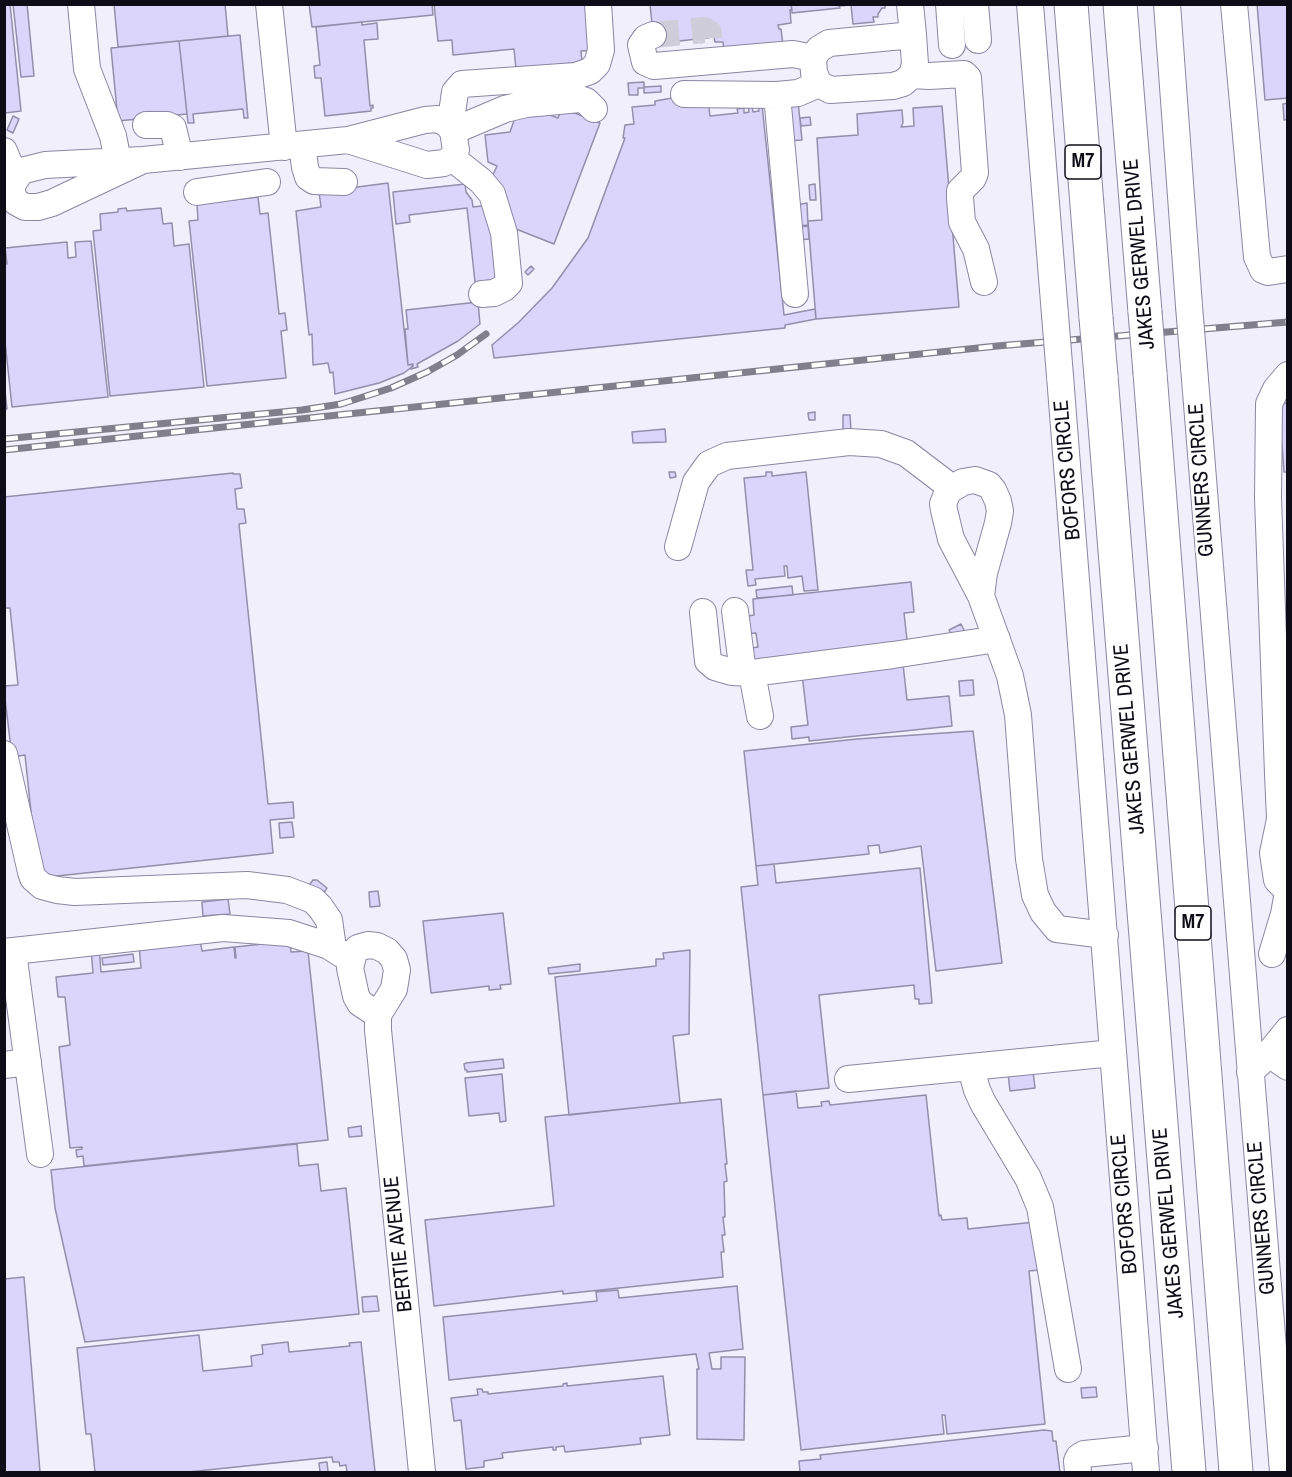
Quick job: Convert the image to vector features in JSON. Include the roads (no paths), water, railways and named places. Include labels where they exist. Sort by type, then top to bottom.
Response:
[{"type":"highway","name":"JAKES GERWEL DRIVE","points":[[1071,4],[1189,1473]]},
{"type":"highway","name":"JAKES GERWEL DRIVE","points":[[1120,4],[1236,1473]]},
{"type":"street","points":[[81,4],[87,69],[113,136],[131,160]]},
{"type":"street","points":[[197,192],[263,189],[283,147],[268,4]]},
{"type":"street","points":[[348,140],[427,165],[437,165],[452,158],[456,150],[450,127],[455,92],[462,84],[585,75],[597,64],[601,50],[598,4]]},
{"type":"street","points":[[910,4],[913,35],[915,64],[912,75],[903,83],[893,86],[830,90],[819,84],[814,73],[813,58],[819,49],[829,43],[913,35]]},
{"type":"street","points":[[950,4],[952,45]]},
{"type":"street","points":[[975,4],[978,40]]},
{"type":"street","name":"BOFORS CIRCLE","points":[[1030,4],[1145,1460]]},
{"type":"street","name":"GUNNERS CIRCLE","points":[[1167,4],[1250,1072],[1282,1388],[1283,1473]]},
{"type":"street","points":[[1234,4],[1257,257],[1263,270],[1268,272],[1287,269]]},
{"type":"street","points":[[653,36],[646,38],[641,45],[645,62],[654,66],[712,49],[793,54],[813,58]]},
{"type":"street","points":[[912,75],[964,74],[968,78],[975,173],[960,191],[962,222],[976,249],[984,282]]},
{"type":"street","points":[[684,94],[777,95],[798,93],[819,84]]},
{"type":"street","points":[[777,95],[795,294]]},
{"type":"street","points":[[450,127],[526,104],[580,99],[586,101],[594,109]]},
{"type":"street","points":[[11,188],[21,171],[45,165],[180,157],[348,140],[425,120],[438,119],[450,127]]},
{"type":"street","points":[[146,125],[167,125],[173,128],[180,157]]},
{"type":"street","points":[[283,147],[304,167],[308,177],[314,181],[344,182]]},
{"type":"street","points":[[4,151],[16,202],[25,207],[38,207],[52,203],[131,160]]},
{"type":"street","points":[[452,158],[482,181],[492,194],[504,233],[508,283],[494,293],[482,294]]},
{"type":"street","points":[[1241,956],[1280,958],[1287,892],[1277,880],[1273,853],[1284,825],[1268,498],[1269,404],[1276,389],[1287,375]]},
{"type":"street","points":[[678,547],[696,482],[709,464],[727,456],[834,443],[864,442],[896,448],[906,453],[952,488]]},
{"type":"street","points":[[981,596],[984,573],[998,523],[998,501],[989,485],[975,480],[963,482],[948,491],[943,504],[951,539],[981,596],[1010,676],[1018,715],[1029,859],[1035,895],[1042,912],[1057,929],[1105,935]]},
{"type":"street","points":[[735,610],[747,673],[760,716]]},
{"type":"street","points":[[703,612],[708,661],[723,670],[747,673],[997,639]]},
{"type":"street","points":[[4,754],[31,872],[33,878],[42,886],[75,892],[247,885],[287,890],[313,900],[320,907],[329,920],[342,954],[350,968],[356,996],[360,1003],[378,1016],[394,989],[397,970],[394,959],[387,951],[377,946],[368,945],[342,954],[312,939],[289,933],[223,928],[9,952],[16,1063],[40,1154]]},
{"type":"street","name":"BERTIE AVENUE","points":[[378,1016],[422,1473]]},
{"type":"street","points":[[1250,1072],[1278,1060],[1287,1030]]},
{"type":"street","points":[[848,1079],[1113,1053]]},
{"type":"street","points":[[971,1068],[976,1090],[1028,1178],[1040,1207],[1068,1369]]},
{"type":"street","points":[[1078,1473],[1077,1461],[1084,1454],[1145,1460]]},
{"type":"tunnel","points":[[653,35],[704,30],[709,33],[709,38]]},
{"type":"railway","points":[[4,450],[997,346],[1288,322]]},
{"type":"railway","points":[[4,439],[302,410],[341,404],[391,388],[427,372],[457,355],[486,334]]}]
